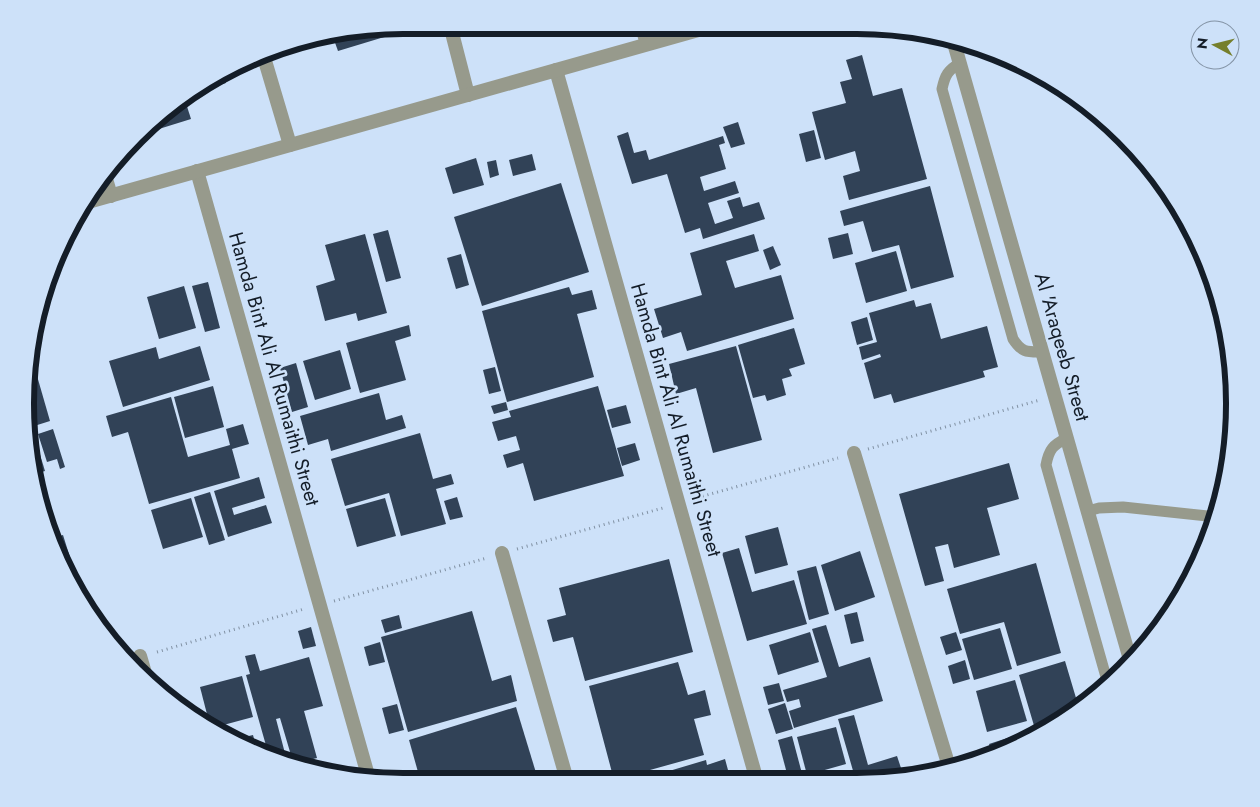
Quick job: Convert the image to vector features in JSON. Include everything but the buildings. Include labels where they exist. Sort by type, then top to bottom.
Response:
[{"type":"street","points":[[452,34],[468,95]]},
{"type":"street","points":[[644,34],[647,44]]},
{"type":"street","points":[[95,200],[683,34]]},
{"type":"street","name":"Al 'Araqeeb Street","points":[[955,47],[1128,653]]},
{"type":"street","points":[[266,60],[290,145]]},
{"type":"street","name":"Hamda Bint Ali Al Rumaithi Street","points":[[556,70],[755,773]]},
{"type":"street","name":"Hamda Bint Ali Al Rumaithi Street","points":[[197,171],[367,771]]},
{"type":"street","points":[[107,182],[111,196]]},
{"type":"street","points":[[854,453],[948,762]]},
{"type":"street","points":[[502,553],[565,773]]},
{"type":"street","points":[[140,656],[143,666]]},
{"type":"lane","points":[[960,63],[947,73],[942,89],[1013,339],[1022,350],[1042,352]]},
{"type":"lane","points":[[1067,438],[1051,449],[1046,465],[1106,676]]},
{"type":"lane","points":[[1088,511],[1123,506],[1209,516]]},
{"type":"path","points":[[140,656],[1055,396]]}]
